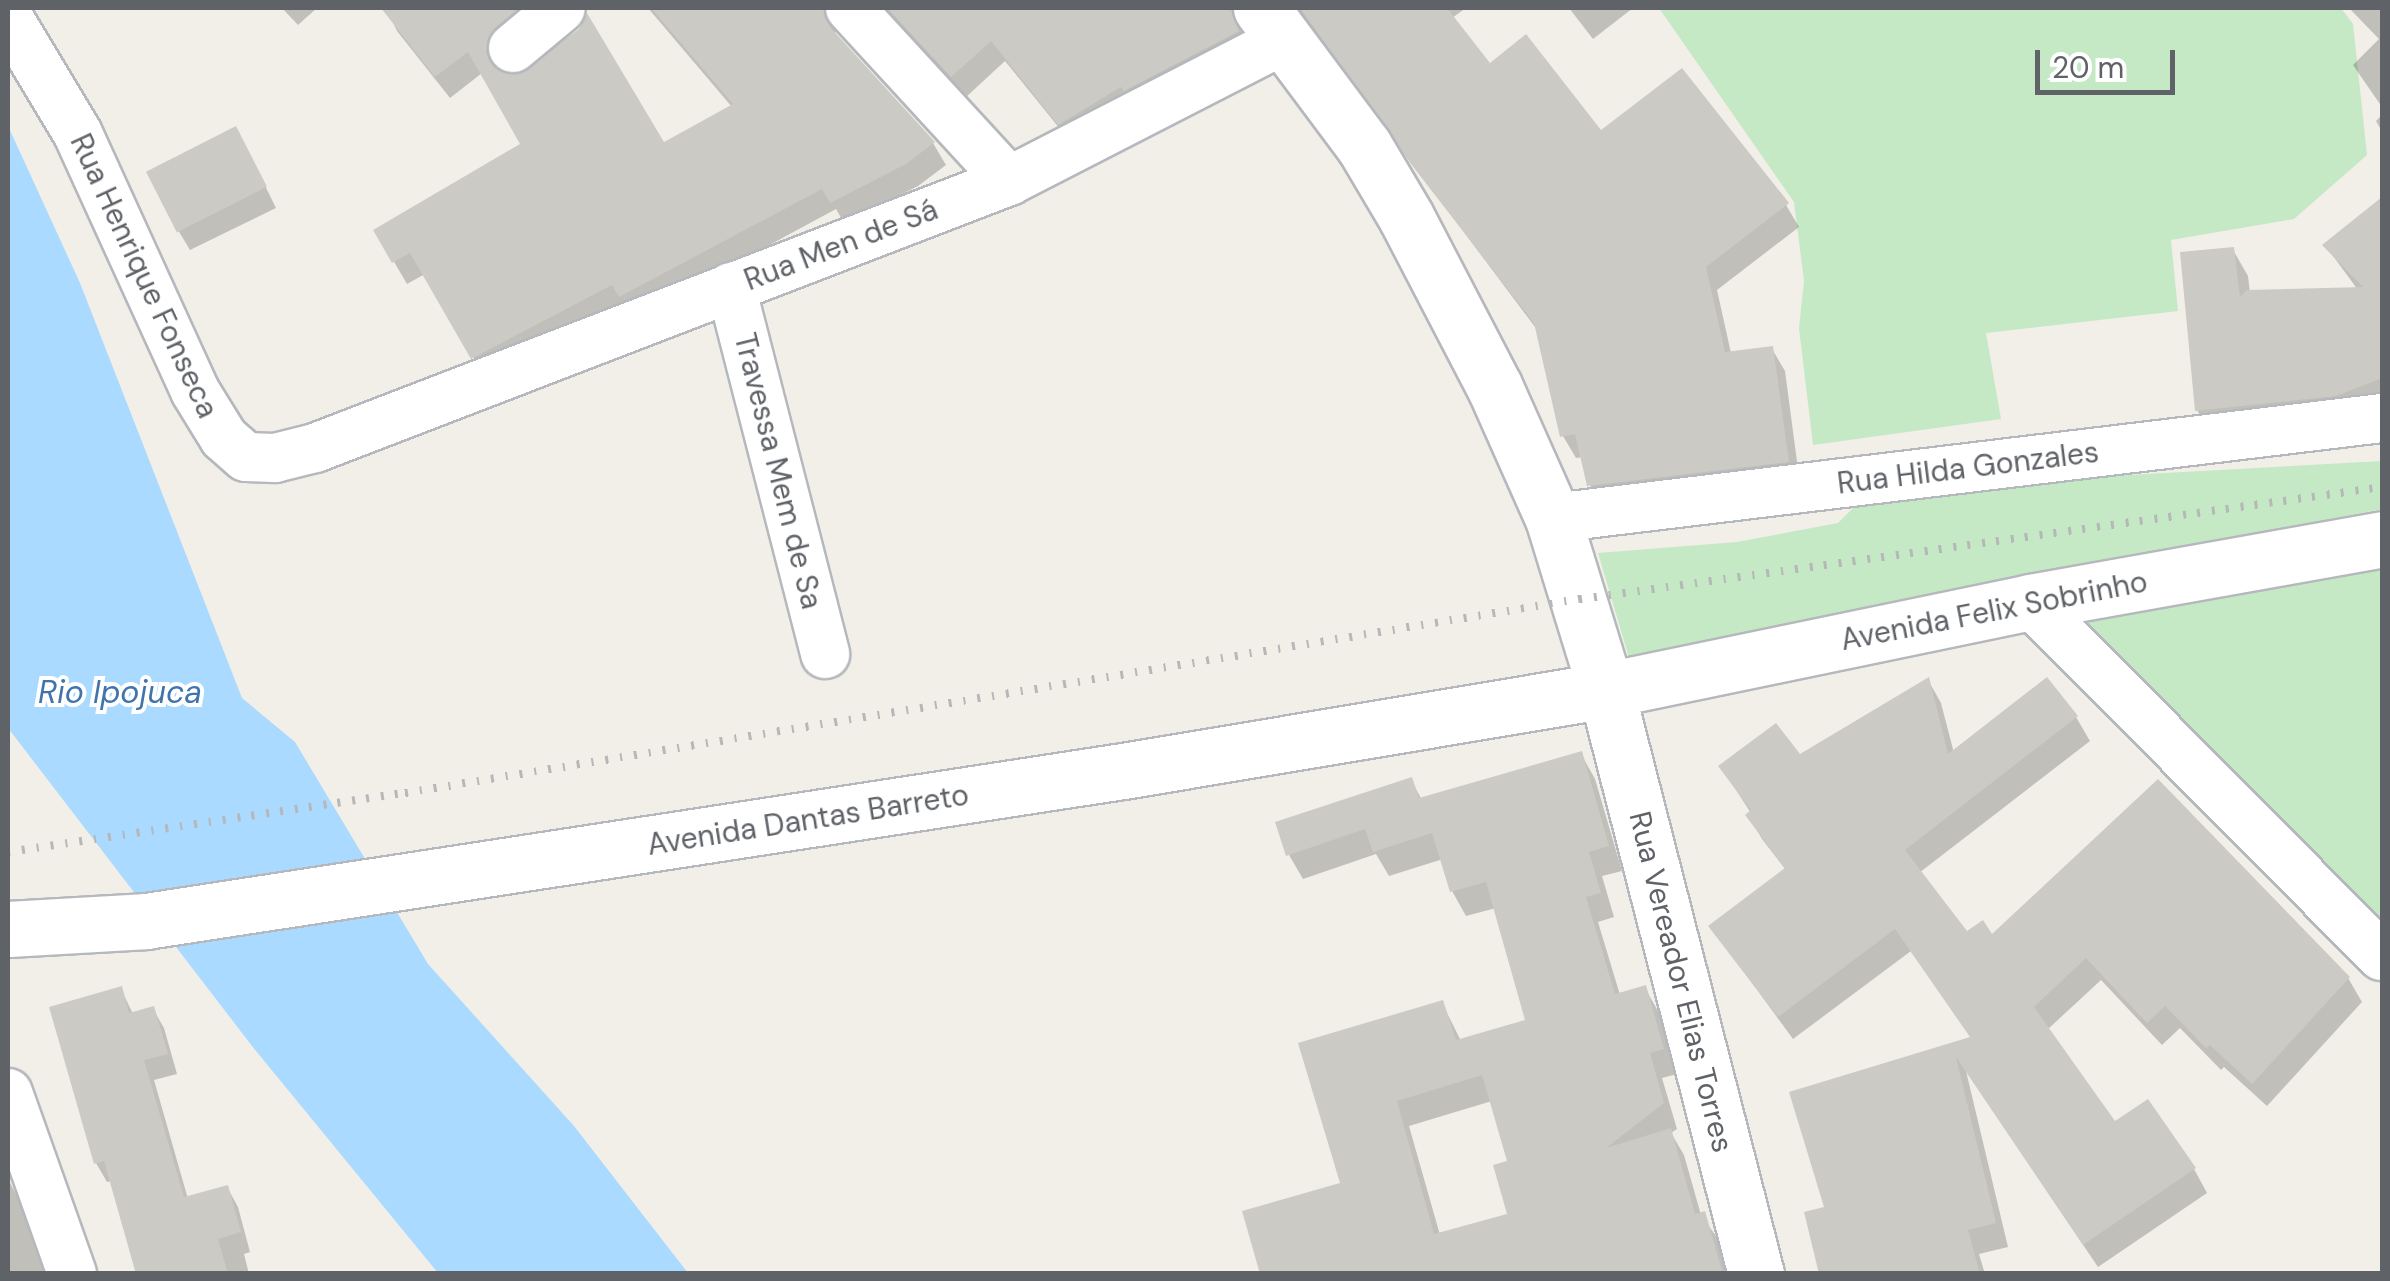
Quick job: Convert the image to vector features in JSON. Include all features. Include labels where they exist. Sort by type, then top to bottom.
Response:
[{"type":"main road","name":"Rua Vereador Elias Torres","points":[[1273,24],[1364,146],[1406,217],[1495,388],[1553,518],[1606,690],[1756,1274]]},
{"type":"main road","name":"Avenida Felix Sobrinho","points":[[1606,690],[2030,602],[2382,539]]},
{"type":"main road","name":"Avenida Dantas Barreto","points":[[8,929],[146,921],[343,892],[1130,770],[1606,690]]},
{"type":"street","points":[[513,48],[561,8]]},
{"type":"street","points":[[850,8],[1009,181]]},
{"type":"street","name":"Rua Henrique Fonseca","points":[[8,17],[78,134],[178,358],[224,438],[246,458],[274,458],[383,420]]},
{"type":"street","name":"Rua Men de Sá","points":[[383,420],[1009,181],[1273,24]]},
{"type":"street","name":"Travessa Mem de Sa","points":[[731,287],[825,654]]},
{"type":"street","name":"Rua Hilda Gonzales","points":[[1553,518],[2382,418]]},
{"type":"street","points":[[2030,602],[2382,956]]},
{"type":"street","points":[[8,1093],[16,1146],[72,1274]]},
{"type":"green space","points":[[1659,8],[2341,8],[2353,24],[2367,155],[2294,219],[2171,240],[2178,311],[1986,333],[2001,419],[1813,445],[1799,328],[1804,281],[1794,202]]},
{"type":"green space","points":[[2382,461],[2382,509],[1927,597],[1630,661],[1598,553],[1737,542],[1838,523],[1861,500],[2092,477]]},
{"type":"green space","points":[[2382,568],[2382,930],[2076,623]]},
{"type":"water","name":"Rio Ipojuca","points":[[8,126],[80,283],[242,698],[295,742],[428,964],[574,1126],[688,1273],[438,1273],[252,1046],[8,728]]},
{"type":"building","points":[[381,8],[519,8],[495,28],[486,52],[493,66],[517,75],[579,29],[587,13],[664,142],[733,104],[651,8],[823,8],[830,27],[935,142],[906,164],[830,203],[822,189],[619,297],[612,285],[471,359],[410,253],[392,263],[373,230],[520,144],[468,52],[435,77]]},
{"type":"building","points":[[887,8],[1230,8],[1239,31],[1124,91],[1121,87],[1058,125],[991,41],[951,77]]},
{"type":"building","points":[[1300,8],[1447,8],[1490,63],[1526,34],[1601,130],[1682,68],[1789,203],[1706,267],[1725,352],[1773,346],[1789,462],[1587,486],[1575,434],[1560,437],[1534,323],[1411,164]]},
{"type":"building","points":[[236,126],[267,187],[177,232],[146,172]]},
{"type":"building","points":[[2382,197],[2382,378],[2336,396],[2195,411],[2180,252],[2234,247],[2240,297],[2247,290],[2363,287],[2322,245]]},
{"type":"building","points":[[1929,677],[1948,754],[2047,677],[2078,716],[1905,850],[1967,931],[1983,920],[1992,934],[2158,779],[2350,977],[2252,1084],[2210,1045],[2206,1048],[2165,1006],[2147,1023],[2086,958],[2034,1007],[2115,1121],[2148,1099],[2196,1168],[2083,1245],[1956,1057],[1996,1223],[1968,1230],[1980,1274],[1819,1274],[1804,1212],[1824,1207],[1789,1092],[1970,1037],[1895,929],[1778,1017],[1708,926],[1785,868],[1745,815],[1751,810],[1718,766],[1776,723],[1800,754]]},
{"type":"building","points":[[1582,751],[1609,846],[1589,852],[1601,893],[1586,897],[1615,994],[1646,985],[1664,1049],[1650,1053],[1664,1103],[1606,1148],[1671,1128],[1695,1214],[1705,1211],[1723,1274],[1260,1274],[1242,1211],[1340,1183],[1298,1043],[1443,1000],[1456,1040],[1525,1020],[1486,882],[1450,892],[1432,833],[1373,852],[1365,829],[1286,856],[1275,822],[1412,777],[1419,798]],"holes":[[[1482,1075],[1507,1161],[1493,1165],[1507,1214],[1434,1234],[1397,1101]]]},
{"type":"building","points":[[122,986],[129,1013],[154,1006],[168,1054],[144,1060],[184,1197],[228,1185],[241,1232],[218,1239],[228,1274],[136,1274],[104,1161],[94,1164],[49,1007]]},
{"type":"railway","points":[[8,852],[405,793],[1580,599],[2382,487]]}]
